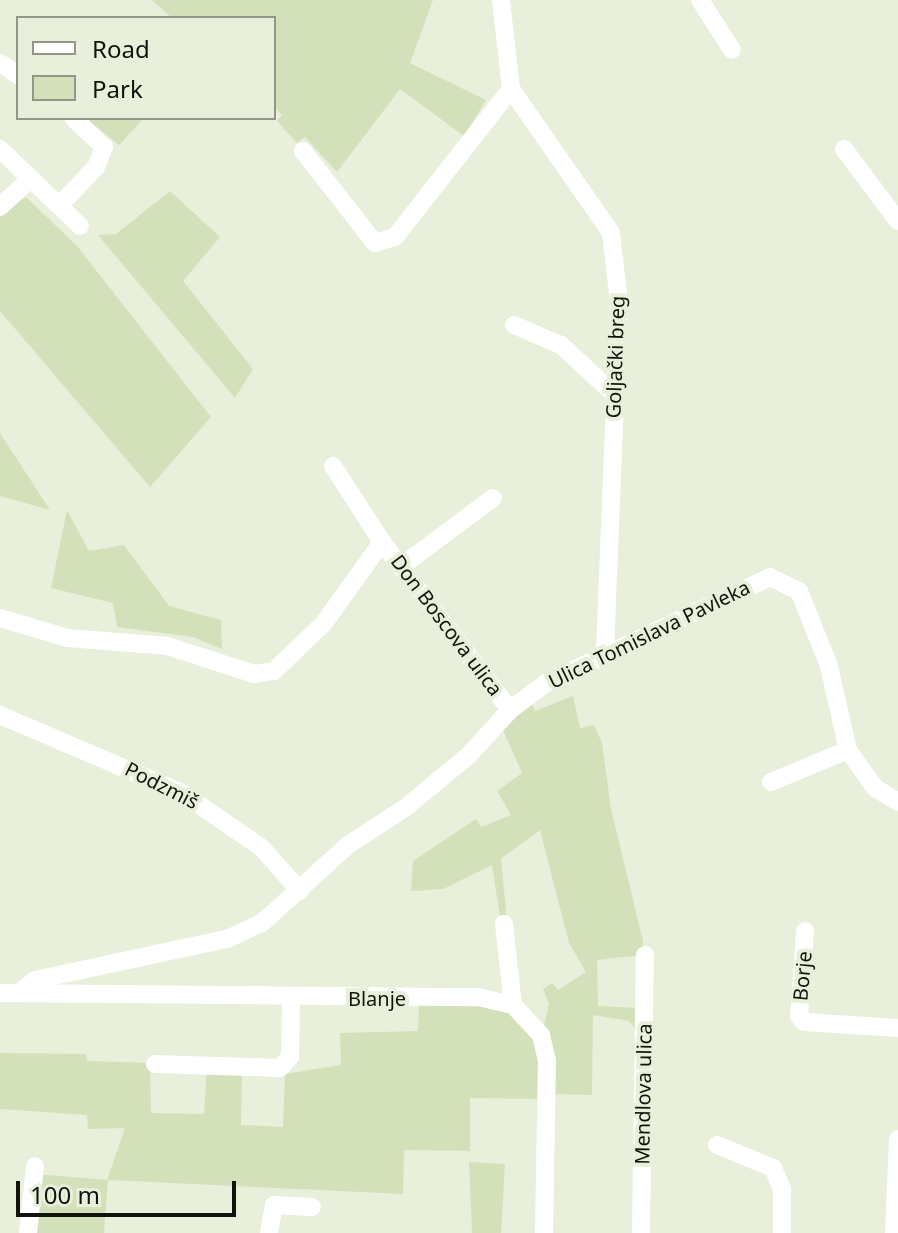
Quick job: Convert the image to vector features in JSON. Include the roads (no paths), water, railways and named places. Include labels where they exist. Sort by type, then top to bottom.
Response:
[{"type":"street","name":"Goljački breg","points":[[501,0],[511,89],[611,233],[619,302],[605,651]]},
{"type":"street","points":[[700,0],[732,50]]},
{"type":"street","points":[[303,151],[375,243],[395,237],[511,89]]},
{"type":"street","points":[[60,205],[96,167],[104,147],[75,120]]},
{"type":"street","points":[[0,149],[80,226]]},
{"type":"street","points":[[844,149],[898,221]]},
{"type":"street","points":[[0,207],[31,178]]},
{"type":"street","points":[[514,325],[561,345],[614,394]]},
{"type":"street","name":"Don Boscova ulica","points":[[333,466],[382,542],[403,565],[510,710]]},
{"type":"street","points":[[403,565],[493,498]]},
{"type":"street","name":"Don Boscova ulica","points":[[0,618],[68,638],[167,646],[254,674],[274,671],[324,623],[382,542]]},
{"type":"street","name":"Ulica Tomislava Pavleka","points":[[10,993],[35,980],[227,939],[262,923],[348,845],[405,808],[469,755],[510,710],[546,683],[605,651],[744,585],[770,577],[799,591],[829,666],[848,750],[875,788],[898,802]]},
{"type":"street","name":"Podzmiš","points":[[0,715],[182,793],[262,848],[300,891]]},
{"type":"street","points":[[771,782],[848,750]]},
{"type":"street","points":[[504,924],[513,1005],[541,1035],[547,1060],[544,1233]]},
{"type":"street","name":"Borje","points":[[805,931],[799,1016],[804,1022],[898,1028]]},
{"type":"street","name":"Mendlova ulica","points":[[641,1233],[645,955]]},
{"type":"street","name":"Blanje","points":[[10,993],[478,997],[513,1005]]},
{"type":"street","points":[[155,1064],[287,1065],[291,997]]},
{"type":"street","points":[[894,1233],[898,1139]]},
{"type":"street","points":[[717,1145],[773,1168],[782,1189],[782,1233]]},
{"type":"street","points":[[28,1233],[35,1166]]},
{"type":"street","points":[[269,1233],[274,1205],[312,1207]]}]
